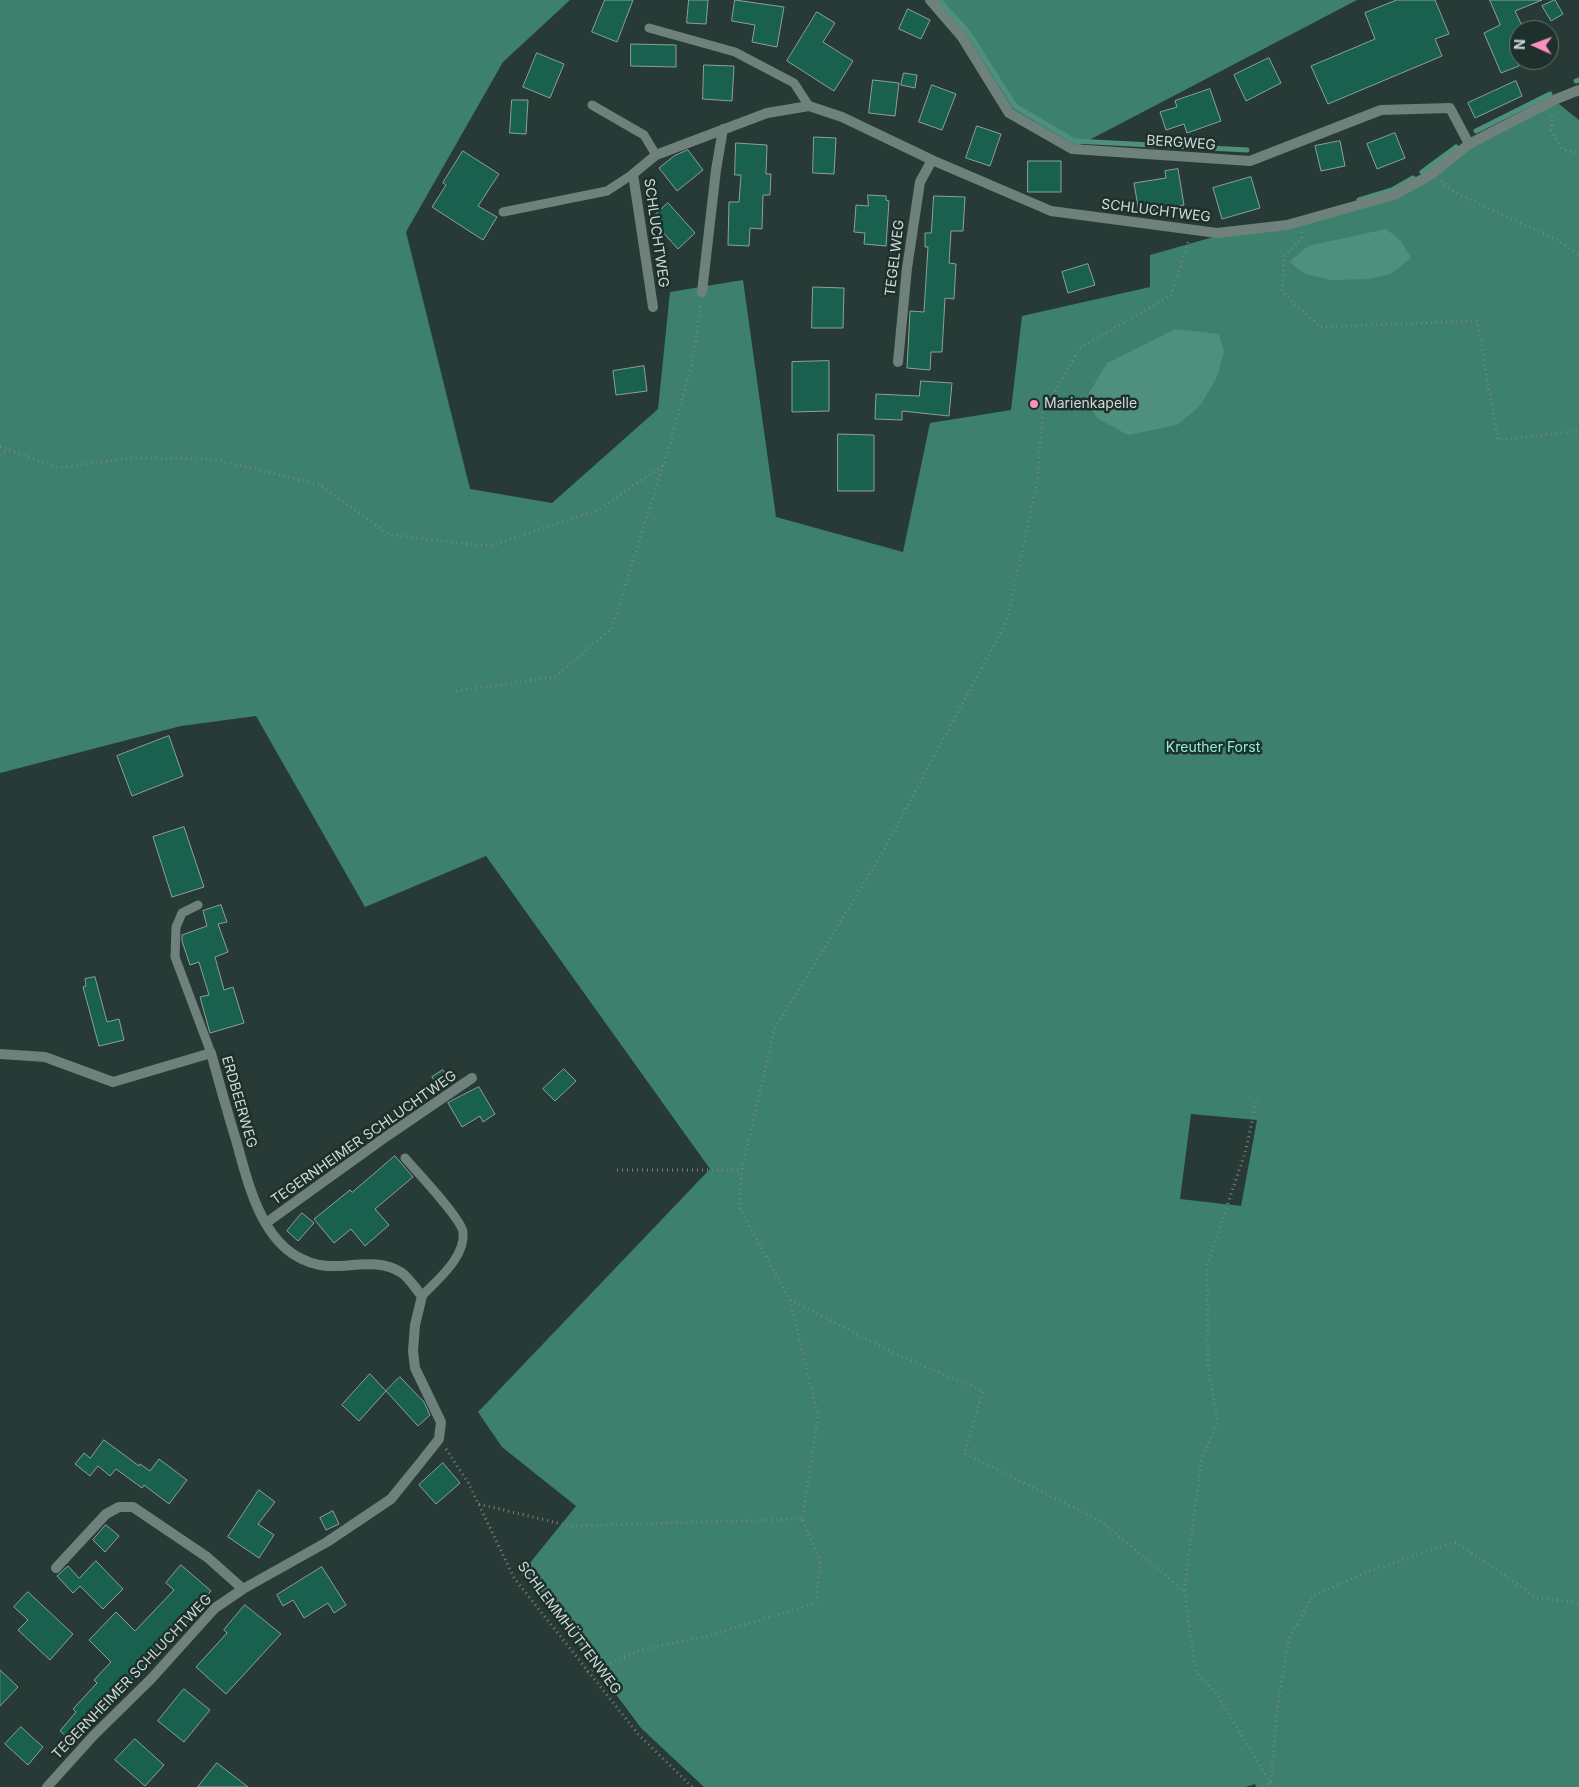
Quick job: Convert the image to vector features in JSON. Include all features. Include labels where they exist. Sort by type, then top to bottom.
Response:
[{"type":"street","name":"BERGWEG","points":[[930,0],[962,37],[1009,113],[1072,149],[1250,161],[1381,110],[1450,108],[1469,144]]},
{"type":"street","name":"SCHLUCHTWEG","points":[[653,307],[633,174],[656,155],[767,113],[809,106],[842,117],[932,160],[1051,211],[1217,233],[1287,225],[1394,195],[1432,174],[1469,144],[1554,100],[1579,90]]},
{"type":"street","points":[[702,292],[716,170],[723,129]]},
{"type":"street","name":"TEGELWEG","points":[[898,362],[906,268],[920,182],[932,160]]},
{"type":"street","name":"ERDBEERWEG","points":[[0,1054],[45,1057],[113,1082],[211,1053],[254,1201],[266,1224]]},
{"type":"street","name":"TEGERNHEIMER SCHLUCHTWEG","points":[[422,1296],[403,1274],[385,1266],[362,1263],[328,1266],[293,1256],[275,1238],[266,1224],[387,1136],[472,1078]]},
{"type":"street","points":[[422,1296],[415,1325],[413,1351],[415,1368],[438,1412],[441,1422],[439,1438]]},
{"type":"street","name":"TEGERNHEIMER SCHLUCHTWEG","points":[[47,1787],[94,1735],[151,1679],[215,1608],[243,1588],[327,1542],[391,1499],[439,1438]]},
{"type":"street","points":[[56,1568],[106,1514],[119,1507],[133,1507],[207,1557],[243,1588]]},
{"type":"lane","points":[[649,28],[734,52],[794,82],[809,106]]},
{"type":"lane","points":[[592,105],[644,135],[656,155]]},
{"type":"lane","points":[[503,212],[607,191],[633,174]]},
{"type":"lane","points":[[198,905],[182,913],[176,928],[175,957],[211,1053]]},
{"type":"lane","points":[[404,1158],[453,1215],[463,1231],[460,1249],[446,1270],[422,1296]]},
{"type":"path","points":[[1554,100],[1551,130],[1562,149],[1579,153]]},
{"type":"path","points":[[1432,174],[1456,193],[1559,241],[1579,255]]},
{"type":"path","points":[[1302,221],[1302,238],[1284,257],[1282,292],[1320,327],[1476,322],[1498,440],[1579,431]]},
{"type":"path","points":[[587,1672],[645,1649],[708,1636],[816,1603],[820,1560],[802,1519],[818,1417],[790,1300],[739,1207],[742,1170],[774,1030],[880,857],[1007,621],[1037,483],[1042,413],[1079,349],[1171,295],[1192,229]]},
{"type":"path","points":[[456,691],[555,677],[612,628],[664,465],[692,364],[702,292]]},
{"type":"path","points":[[0,447],[62,468],[130,458],[212,459],[318,484],[390,535],[490,546],[598,510],[664,465]]},
{"type":"path","points":[[0,456],[9,450]]},
{"type":"path","points":[[1257,1098],[1246,1150],[1207,1265],[1208,1368],[1218,1421],[1202,1457],[1184,1591],[1196,1672],[1216,1693],[1273,1787]]},
{"type":"path","points":[[617,1170],[742,1170]]},
{"type":"path","points":[[790,1300],[894,1353],[983,1392],[964,1454],[1101,1521],[1184,1591]]},
{"type":"path","name":"SCHLEMMHÜTTENWEG","points":[[439,1438],[469,1484],[514,1578],[638,1734],[692,1787]]},
{"type":"path","points":[[479,1504],[570,1526],[802,1519]]},
{"type":"path","points":[[1271,1782],[1277,1708],[1290,1639],[1314,1595],[1370,1571],[1456,1542],[1537,1598],[1579,1603]]},
{"type":"path","points":[[1263,1787],[1271,1782]]},
{"type":"green space","name":"Kreuther Forst","points":[[0,0],[570,0],[503,62],[406,232],[470,489],[552,503],[658,409],[670,292],[743,280],[776,517],[903,552],[930,423],[1011,410],[1022,316],[1150,287],[1150,255],[1217,236],[1287,225],[1394,195],[1469,144],[1554,100],[1579,120],[1579,1787],[1256,1787],[1255,1784],[1246,1787],[704,1787],[641,1728],[580,1646],[521,1574],[576,1506],[502,1447],[478,1412],[710,1169],[486,856],[365,907],[256,716],[181,726],[0,773]],"holes":[[[1191,1114],[1257,1120],[1241,1206],[1180,1199]]]},
{"type":"green space","points":[[935,0],[1357,0],[1072,149],[1009,113]]},
{"type":"shaded area","points":[[1386,229],[1400,240],[1411,258],[1391,274],[1368,279],[1331,280],[1305,274],[1289,262],[1308,246]]},
{"type":"shaded area","points":[[1175,329],[1219,334],[1224,351],[1218,375],[1200,406],[1177,425],[1128,435],[1097,418],[1086,398],[1107,363]]},
{"type":"building","points":[[605,0],[633,0],[617,42],[592,32]]},
{"type":"building","points":[[689,0],[708,0],[706,24],[687,23]]},
{"type":"building","points":[[735,0],[784,7],[777,47],[752,42],[755,25],[732,21]]},
{"type":"building","points":[[1397,0],[1435,0],[1449,34],[1435,39],[1442,56],[1328,104],[1311,66],[1375,39],[1365,13]]},
{"type":"building","points":[[1490,0],[1542,0],[1515,11],[1519,20],[1509,20],[1509,70],[1501,73],[1484,33],[1500,25]]},
{"type":"building","points":[[1555,0],[1563,14],[1550,20],[1542,6]]},
{"type":"building","points":[[908,9],[930,20],[921,39],[899,29]]},
{"type":"building","points":[[817,12],[835,23],[823,42],[853,61],[834,91],[787,61]]},
{"type":"building","points":[[631,44],[676,45],[676,67],[631,66]]},
{"type":"building","points":[[537,53],[564,64],[550,98],[523,87]]},
{"type":"building","points":[[1269,58],[1281,83],[1246,101],[1234,75]]},
{"type":"building","points":[[704,65],[734,66],[732,101],[703,99]]},
{"type":"building","points":[[904,73],[917,75],[915,88],[901,85]]},
{"type":"building","points":[[873,80],[899,83],[895,116],[869,113]]},
{"type":"building","points":[[1516,81],[1522,96],[1475,118],[1468,103]]},
{"type":"building","points":[[932,85],[956,94],[942,130],[919,122]]},
{"type":"building","points":[[1210,89],[1221,121],[1187,133],[1184,124],[1166,130],[1160,112],[1177,107],[1175,101]]},
{"type":"building","points":[[512,100],[528,100],[526,134],[510,133]]},
{"type":"building","points":[[977,126],[1001,134],[990,166],[966,158]]},
{"type":"building","points":[[1395,133],[1405,158],[1377,169],[1367,144]]},
{"type":"building","points":[[814,137],[836,138],[834,174],[813,173]]},
{"type":"building","points":[[1340,141],[1345,166],[1321,171],[1315,146]]},
{"type":"building","points":[[736,143],[767,145],[766,174],[771,174],[770,195],[763,195],[762,229],[750,228],[749,246],[728,245],[729,202],[739,202],[741,175],[735,175]]},
{"type":"building","points":[[688,150],[703,170],[677,191],[659,168],[674,156]]},
{"type":"building","points":[[463,151],[499,174],[478,206],[497,217],[483,240],[432,207],[446,185],[443,183]]},
{"type":"building","points":[[1028,161],[1061,161],[1061,192],[1028,192]]},
{"type":"building","points":[[1178,169],[1184,205],[1139,213],[1134,183],[1166,178],[1165,171]]},
{"type":"building","points":[[1251,177],[1260,208],[1222,219],[1213,188]]},
{"type":"building","points":[[868,195],[886,196],[886,200],[889,201],[886,246],[864,244],[865,233],[854,232],[856,205],[868,206]]},
{"type":"building","points":[[934,196],[965,197],[963,231],[951,231],[949,263],[956,264],[954,299],[945,298],[942,352],[931,352],[930,370],[907,368],[910,311],[924,312],[928,247],[925,247],[925,233],[931,233]]},
{"type":"building","points":[[668,203],[695,233],[678,249],[651,219]]},
{"type":"building","points":[[1088,264],[1095,285],[1068,293],[1062,272]]},
{"type":"building","points":[[813,287],[844,288],[843,328],[812,328]]},
{"type":"building","points":[[829,361],[829,411],[792,412],[792,362]]},
{"type":"building","points":[[644,366],[647,391],[616,395],[613,371]]},
{"type":"building","points":[[921,381],[952,383],[949,416],[902,411],[902,420],[875,419],[876,394],[919,396]]},
{"type":"building","points":[[838,434],[874,435],[874,491],[838,491]]},
{"type":"building","points":[[169,736],[183,776],[132,796],[117,756]]},
{"type":"building","points":[[184,827],[204,887],[172,897],[153,837]]},
{"type":"building","points":[[221,905],[227,922],[218,924],[228,952],[215,957],[224,990],[233,987],[244,1023],[210,1033],[200,997],[209,995],[199,962],[190,965],[182,941],[182,935],[207,926],[203,911]]},
{"type":"building","points":[[95,977],[107,1022],[119,1019],[124,1040],[99,1046],[83,987],[86,986],[85,979]]},
{"type":"building","points":[[564,1069],[576,1081],[555,1101],[543,1089]]},
{"type":"building","points":[[443,1070],[452,1083],[441,1091],[432,1077]]},
{"type":"building","points":[[479,1087],[495,1114],[483,1122],[480,1116],[462,1127],[448,1103]]},
{"type":"building","points":[[395,1156],[413,1177],[375,1209],[389,1225],[365,1246],[351,1229],[334,1243],[314,1219],[350,1190],[352,1192]]},
{"type":"building","points":[[302,1213],[314,1223],[298,1241],[287,1231]]},
{"type":"building","points":[[370,1374],[386,1391],[359,1421],[342,1405]]},
{"type":"building","points":[[400,1377],[424,1402],[430,1415],[418,1426],[386,1391]]},
{"type":"building","points":[[104,1440],[139,1466],[140,1464],[150,1471],[159,1459],[187,1480],[169,1504],[144,1485],[142,1488],[116,1469],[110,1476],[98,1466],[90,1476],[75,1464],[84,1453],[90,1458]]},
{"type":"building","points":[[443,1463],[460,1483],[436,1504],[419,1485]]},
{"type":"building","points":[[259,1490],[275,1502],[258,1524],[274,1535],[259,1558],[228,1537]]},
{"type":"building","points":[[333,1511],[339,1524],[326,1530],[320,1518]]},
{"type":"building","points":[[106,1525],[119,1536],[105,1552],[93,1540]]},
{"type":"building","points":[[96,1561],[123,1589],[103,1609],[80,1586],[73,1593],[57,1576],[68,1566],[79,1578]]},
{"type":"building","points":[[181,1565],[211,1591],[187,1618],[189,1620],[172,1638],[169,1635],[136,1676],[73,1742],[60,1731],[76,1712],[73,1709],[97,1683],[94,1680],[111,1662],[89,1640],[116,1612],[135,1631],[174,1590],[166,1583]]},
{"type":"building","points":[[322,1567],[346,1605],[334,1613],[328,1603],[304,1618],[293,1600],[283,1606],[277,1595]]},
{"type":"building","points":[[28,1592],[73,1634],[50,1660],[18,1630],[28,1620],[14,1607]]},
{"type":"building","points":[[245,1605],[281,1634],[226,1694],[196,1667],[227,1633],[224,1630]]},
{"type":"building","points":[[0,1670],[18,1687],[0,1706]]},
{"type":"building","points":[[184,1689],[210,1710],[184,1742],[158,1721]]},
{"type":"building","points":[[21,1727],[43,1747],[28,1765],[5,1744]]},
{"type":"building","points":[[135,1739],[164,1765],[145,1786],[115,1760]]},
{"type":"building","points":[[217,1763],[248,1787],[198,1787]]},
{"type":"waterway","points":[[939,0],[968,32],[1015,106],[1074,141],[1247,150]]},
{"type":"waterway","points":[[1476,131],[1550,94]]},
{"type":"waterway","points":[[1422,172],[1456,147]]},
{"type":"waterway","points":[[1359,200],[1392,190],[1413,178]]},
{"type":"place","name":"Marienkapelle","points":[[1034,404]]}]
